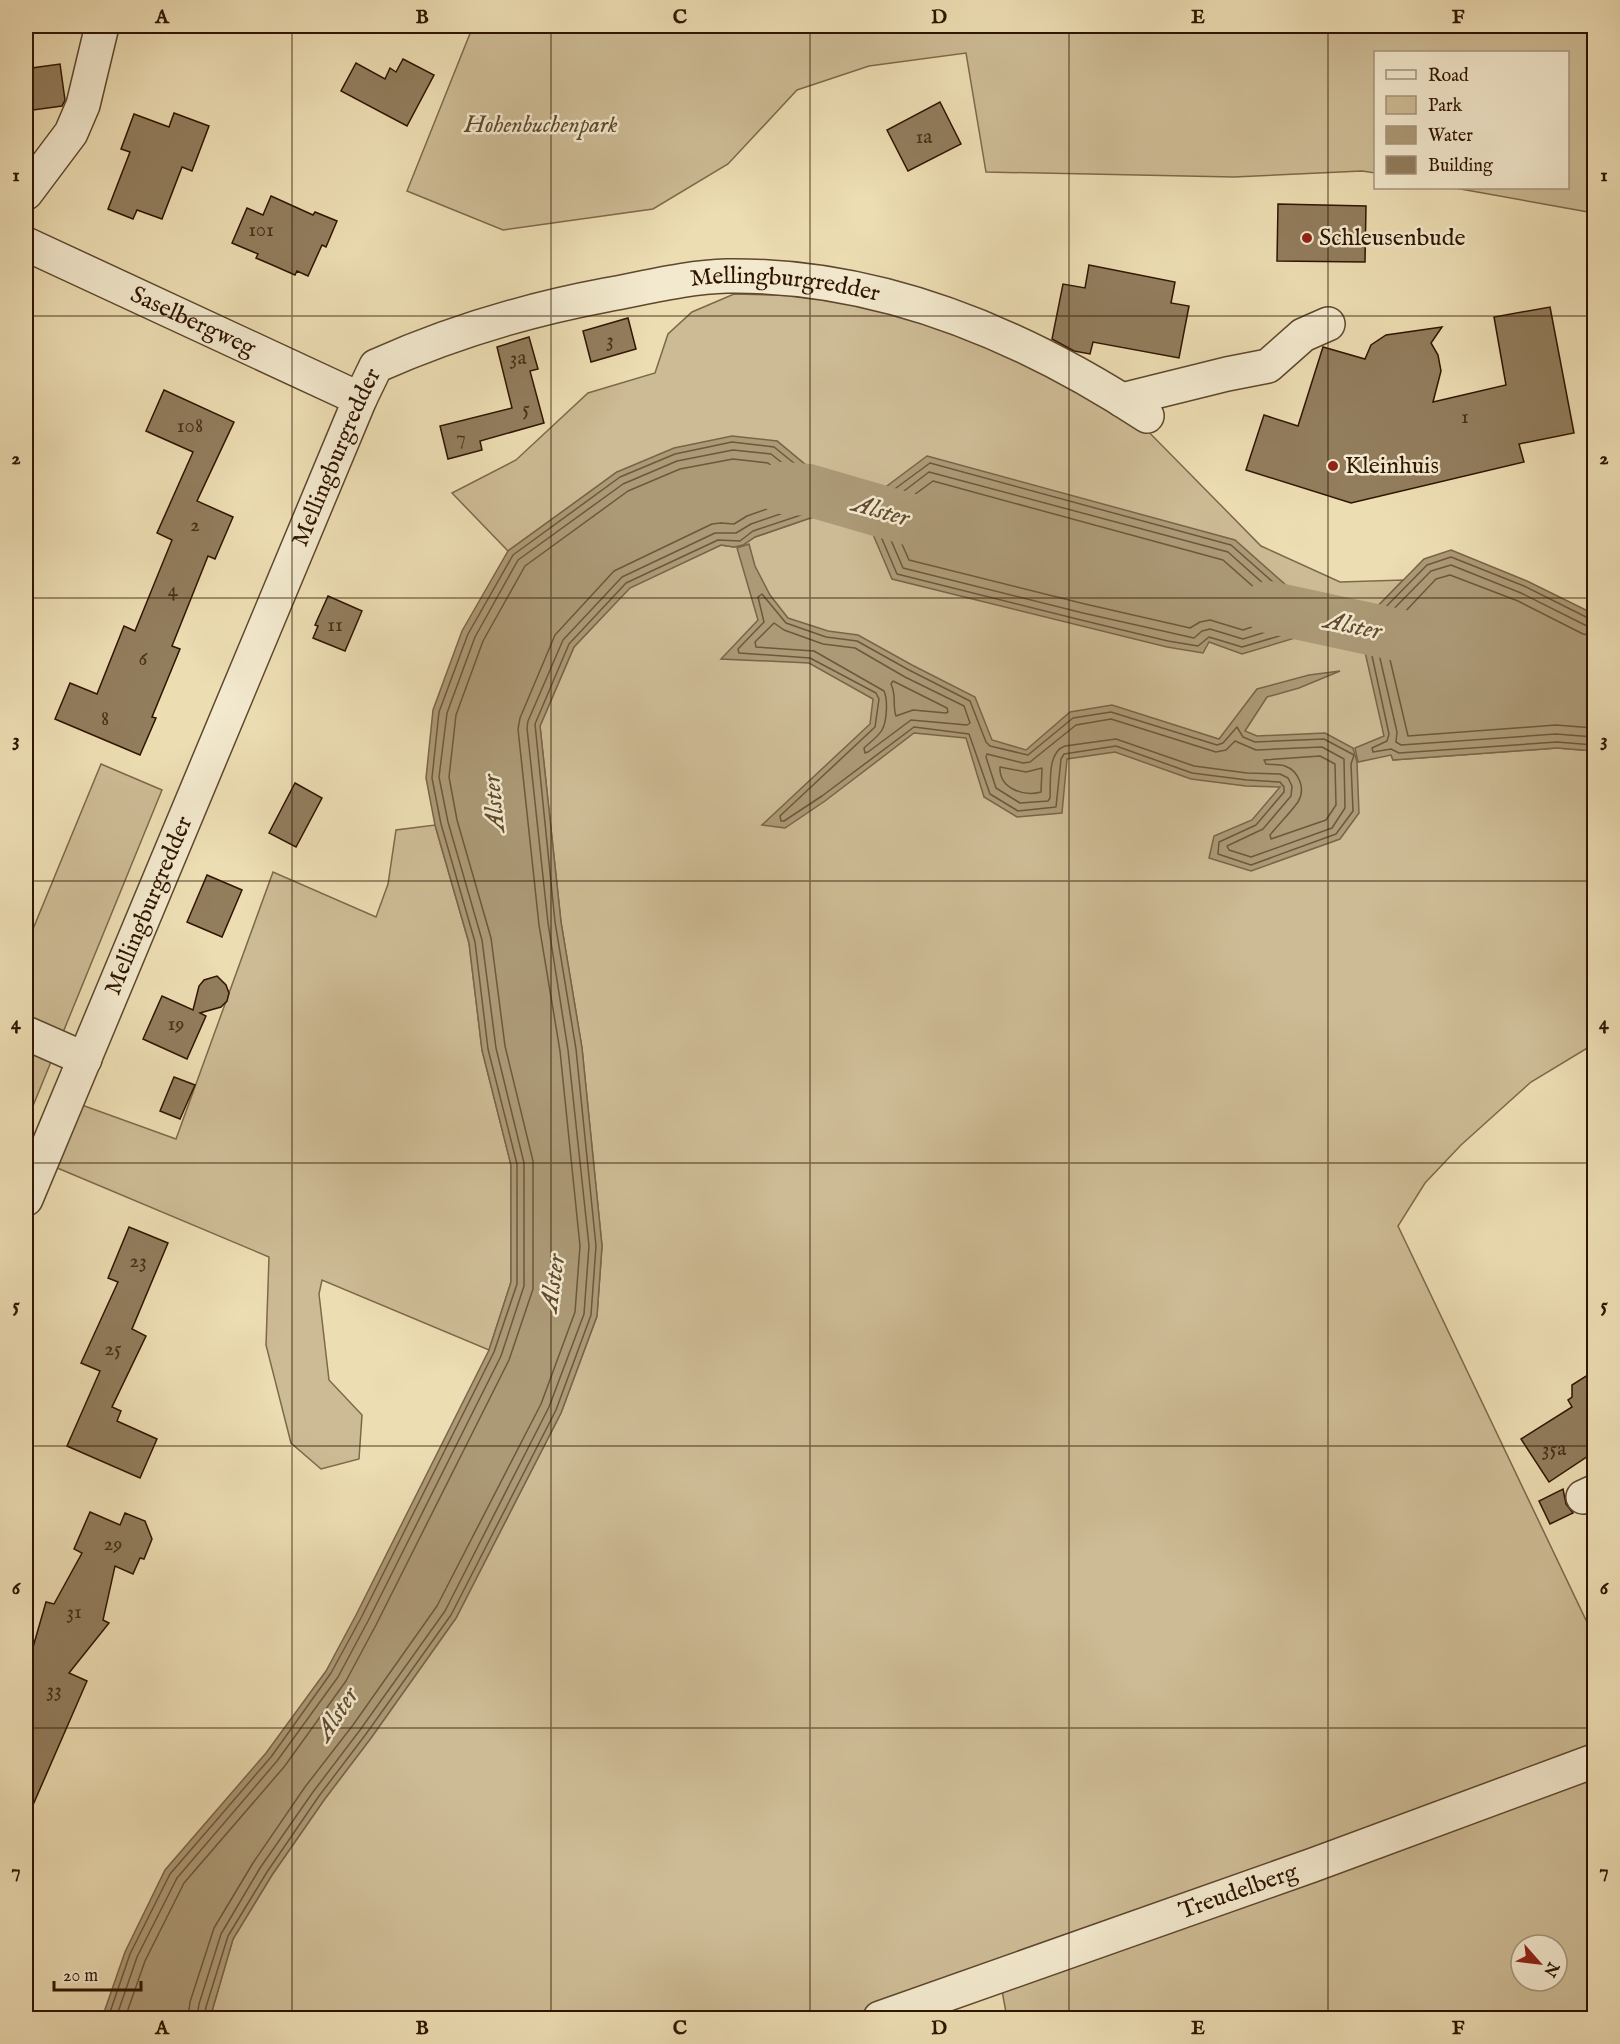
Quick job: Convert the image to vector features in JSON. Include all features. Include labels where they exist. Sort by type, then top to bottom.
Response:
[{"type":"street","points":[[26,193],[71,133],[83,105],[102,26]]},
{"type":"street","name":"Saselbergweg","points":[[26,244],[360,399]]},
{"type":"street","name":"Mellingburgredder","points":[[26,1199],[360,399],[376,366],[476,327],[564,303],[681,281],[726,276],[802,280],[885,295],[975,324],[1070,369],[1134,408],[1227,374],[1268,366],[1303,335],[1328,324]]},
{"type":"street","points":[[26,1034],[85,1059]]},
{"type":"street","name":"Treudelberg","points":[[880,2019],[1313,1865],[1594,1761]]},
{"type":"green space","name":"Hohenbuchenpark","points":[[473,26],[1594,26],[1594,213],[1461,189],[1569,189],[1569,51],[1374,51],[1374,173],[1362,171],[1234,177],[986,172],[966,53],[869,66],[797,90],[728,164],[653,209],[503,230],[407,191]]},
{"type":"green space","points":[[734,294],[851,297],[992,344],[1133,416],[1261,546],[1340,582],[1403,580],[1368,616],[1384,736],[1393,760],[1557,748],[1594,751],[1594,1044],[1531,1082],[1461,1145],[1425,1183],[1398,1226],[1594,1637],[1592,1781],[1594,1785],[1594,2018],[1007,2018],[1001,1985],[907,2018],[210,2018],[233,1939],[272,1875],[456,1618],[561,1413],[597,1316],[602,1246],[582,1048],[561,922],[540,726],[574,647],[630,587],[721,545],[734,547],[743,545],[755,537],[822,514],[850,515],[855,491],[818,475],[777,441],[617,472],[508,551],[452,493],[516,460],[588,393],[655,373],[668,334],[692,312]]},
{"type":"green space","points":[[101,764],[162,790],[26,1123],[26,946]]},
{"type":"green space","points":[[435,825],[469,943],[482,1050],[511,1165],[511,1282],[489,1350],[322,1280],[319,1294],[329,1380],[362,1415],[359,1459],[321,1469],[291,1443],[266,1345],[269,1257],[55,1167],[79,1104],[176,1139],[273,872],[376,917],[388,884],[396,830]]},
{"type":"water","points":[[732,436],[777,441],[818,475],[855,490],[850,515],[822,514],[755,537],[743,545],[734,547],[721,545],[630,588],[574,647],[540,726],[561,922],[582,1048],[602,1246],[597,1316],[561,1413],[456,1618],[324,1800],[272,1875],[233,1939],[210,2018],[102,2018],[125,1952],[165,1870],[266,1753],[326,1671],[489,1350],[511,1282],[511,1165],[482,1050],[469,943],[435,825],[426,778],[433,710],[462,631],[508,551],[617,472],[674,448]]},
{"type":"water","points":[[927,456],[1235,540],[1303,600],[1344,611],[1339,624],[1338,637],[1308,634],[1242,654],[1209,642],[1203,653],[1167,647],[892,579],[866,518],[871,498]]},
{"type":"water","points":[[749,544],[755,566],[770,595],[788,618],[828,631],[858,635],[975,697],[992,740],[1026,750],[1070,712],[1112,705],[1219,739],[1257,689],[1309,675],[1340,671],[1299,688],[1267,697],[1245,731],[1257,736],[1325,733],[1353,748],[1357,762],[1359,813],[1340,839],[1251,871],[1209,858],[1214,836],[1252,820],[1280,787],[1246,786],[1191,779],[1115,752],[1067,759],[1062,813],[1017,817],[984,797],[966,738],[914,733],[825,801],[785,828],[762,825],[870,724],[873,699],[809,663],[721,659],[758,620],[737,548]]},
{"type":"water","points":[[1451,550],[1527,581],[1594,614],[1594,751],[1557,748],[1393,760],[1391,755],[1358,762],[1355,748],[1384,736],[1363,643],[1349,638],[1350,626],[1356,614],[1368,616],[1424,559]]},
{"type":"building","points":[[403,59],[434,75],[407,126],[341,91],[356,63],[385,79],[390,68],[396,72]]},
{"type":"building","points":[[60,64],[65,100],[62,106],[26,111],[26,75],[33,74],[32,68]]},
{"type":"building","points":[[940,102],[961,144],[908,171],[887,130]]},
{"type":"building","points":[[174,113],[209,126],[192,171],[182,167],[162,219],[137,210],[133,219],[108,209],[130,152],[121,149],[134,114],[169,127]]},
{"type":"building","points":[[271,196],[313,215],[315,212],[337,221],[326,247],[322,245],[308,276],[297,271],[295,275],[256,258],[258,254],[232,243],[247,208],[263,215]]},
{"type":"building","points":[[1278,204],[1366,206],[1365,262],[1277,261]]},
{"type":"building","points":[[1089,265],[1175,282],[1171,303],[1189,306],[1179,358],[1093,342],[1090,354],[1074,351],[1052,339],[1063,284],[1085,288]]},
{"type":"building","points":[[1550,307],[1574,433],[1519,444],[1524,462],[1351,503],[1246,470],[1264,415],[1298,426],[1323,347],[1365,359],[1371,345],[1386,335],[1442,327],[1431,343],[1438,355],[1441,371],[1433,402],[1506,385],[1494,317]]},
{"type":"building","points":[[628,318],[636,349],[591,362],[583,331]]},
{"type":"building","points":[[529,337],[538,369],[530,371],[544,423],[480,441],[482,450],[448,459],[440,426],[512,408],[497,347]]},
{"type":"building","points":[[164,390],[234,422],[197,501],[233,517],[215,559],[208,556],[172,646],[180,649],[152,717],[156,718],[140,755],[55,719],[70,683],[97,694],[124,626],[135,631],[172,540],[157,533],[193,452],[146,431]]},
{"type":"building","points":[[328,596],[362,611],[345,651],[313,638],[318,626],[315,625]]},
{"type":"building","points":[[295,783],[322,798],[296,847],[269,833]]},
{"type":"building","points":[[207,875],[242,890],[222,937],[187,922]]},
{"type":"building","points":[[217,976],[226,985],[229,993],[227,1001],[221,1007],[200,1013],[206,1016],[187,1059],[143,1039],[162,996],[193,1010],[199,986],[204,980]]},
{"type":"building","points":[[174,1077],[195,1085],[180,1119],[160,1111]]},
{"type":"building","points":[[129,1227],[168,1243],[132,1329],[146,1336],[112,1407],[121,1411],[117,1421],[157,1439],[140,1478],[67,1446],[100,1371],[81,1363],[118,1282],[108,1278]]},
{"type":"building","points":[[1594,1371],[1594,1452],[1549,1482],[1521,1439],[1572,1407],[1568,1400],[1572,1397],[1572,1385]]},
{"type":"building","points":[[1563,1489],[1566,1504],[1573,1513],[1550,1524],[1539,1501]]},
{"type":"building","points":[[90,1512],[120,1525],[125,1513],[145,1521],[152,1539],[144,1559],[140,1558],[133,1574],[115,1566],[103,1620],[109,1623],[69,1673],[87,1681],[26,1821],[26,1659],[29,1661],[46,1602],[54,1604],[82,1553],[74,1549]]},
{"type":"waterway","name":"Alster","points":[[782,488],[808,490],[939,528]]},
{"type":"waterway","name":"Alster","points":[[1268,607],[1421,640]]},
{"type":"place","name":"Schleusenbude","points":[[1307,238]]},
{"type":"place","name":"Kleinhuis","points":[[1333,466]]}]
